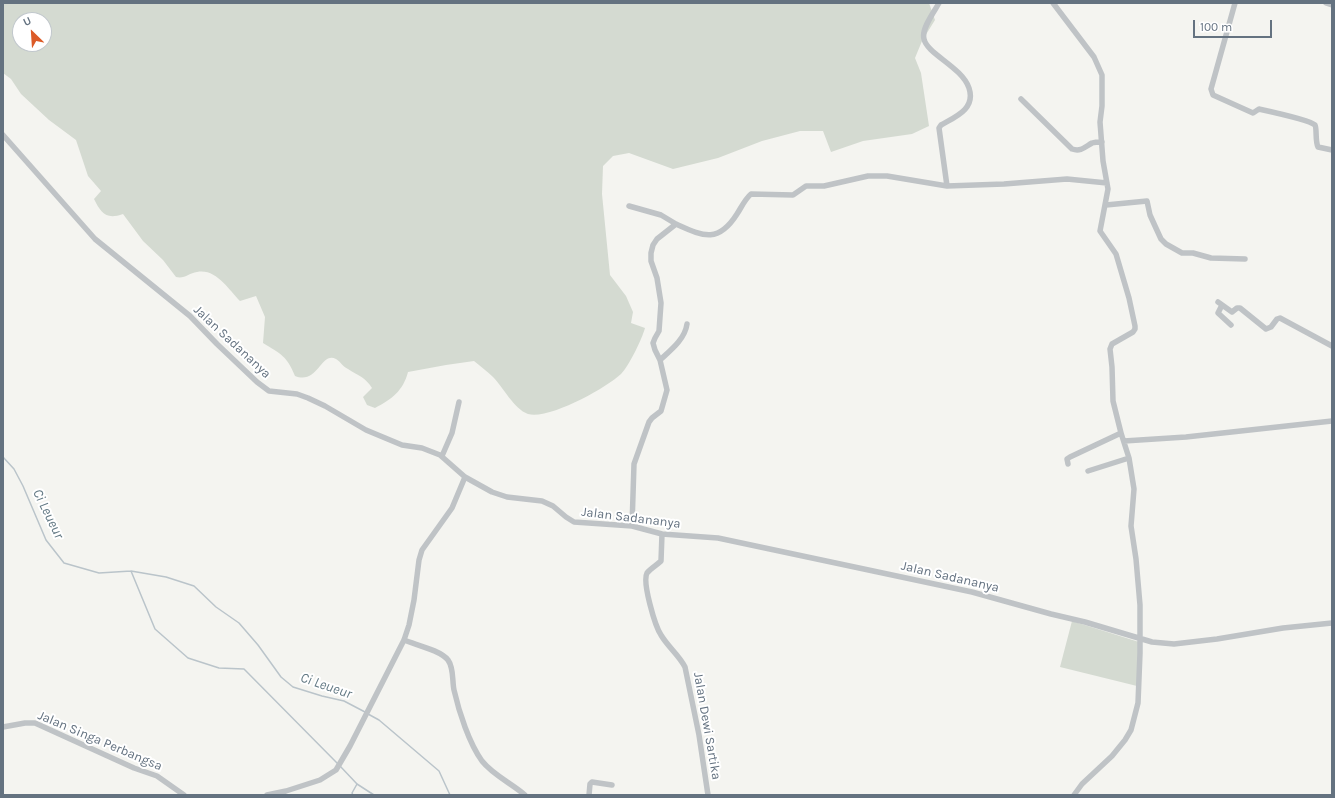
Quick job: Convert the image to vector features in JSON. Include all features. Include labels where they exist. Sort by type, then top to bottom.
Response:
[{"type":"street","points":[[939,3],[925,29],[924,39],[928,47],[960,72],[966,80],[971,97],[970,102],[964,111],[940,125],[938,128],[947,186]]},
{"type":"street","points":[[1053,3],[1100,67],[1102,75],[1100,122],[1108,183],[1106,204],[1100,231],[1116,254],[1129,298],[1135,326],[1135,331],[1132,334],[1114,342],[1110,347],[1113,401],[1129,458],[1134,489],[1131,526],[1138,577],[1140,639],[1138,703],[1131,730],[1125,740],[1112,756],[1082,784],[1074,795]]},
{"type":"street","points":[[1235,3],[1211,88],[1213,95],[1253,113],[1259,109],[1276,112],[1312,124],[1316,127],[1318,147],[1332,150]]},
{"type":"street","points":[[1326,3],[1332,5]]},
{"type":"street","points":[[1021,99],[1072,149],[1081,150],[1094,143],[1102,142]]},
{"type":"street","name":"Jalan Sadananya","points":[[3,134],[95,239],[190,316],[257,382],[269,391],[297,394],[308,398],[325,406],[366,430],[402,444],[431,451],[442,456],[465,477],[492,492],[507,497],[536,500],[548,503],[566,518],[574,522],[632,526],[662,534],[718,538],[972,592],[1085,622],[1152,642],[1174,644],[1217,639],[1283,628],[1332,623]]},
{"type":"street","points":[[629,206],[661,215],[676,224],[704,235],[714,235],[729,226],[748,196],[752,194],[793,195],[806,186],[824,186],[868,176],[887,176],[947,186],[1004,184],[1067,179],[1108,183]]},
{"type":"street","points":[[1106,204],[1148,202],[1150,215],[1161,239],[1166,244],[1182,253],[1193,253],[1211,258],[1245,259]]},
{"type":"street","points":[[632,526],[634,459],[649,422],[661,411],[667,392],[666,380],[653,343],[659,332],[661,303],[657,278],[651,262],[651,253],[653,245],[657,239],[676,224]]},
{"type":"street","points":[[1231,325],[1218,313],[1220,304],[1232,312],[1237,308],[1240,308],[1267,329],[1280,318],[1332,346]]},
{"type":"street","points":[[660,360],[678,342],[686,330],[687,324]]},
{"type":"street","points":[[442,456],[452,433],[459,402]]},
{"type":"street","points":[[1124,441],[1186,437],[1332,422]]},
{"type":"street","points":[[1068,464],[1067,459],[1070,457],[1121,432]]},
{"type":"street","points":[[1088,470],[1129,458]]},
{"type":"street","points":[[267,795],[286,791],[320,780],[333,773],[345,754],[404,640],[409,625],[414,600],[420,554],[426,543],[450,513],[465,477]]},
{"type":"street","name":"Jalan Dewi Sartika","points":[[662,534],[661,561],[648,572],[646,577],[648,596],[660,634],[681,659],[685,667],[699,735],[708,795]]},
{"type":"street","points":[[404,640],[440,654],[448,660],[460,712],[482,761],[491,770],[525,795]]},
{"type":"street","name":"Jalan Singa Perbangsa","points":[[3,726],[25,722],[36,723],[134,768],[157,776],[184,795]]},
{"type":"street","points":[[589,795],[590,784],[592,782],[612,785]]},
{"type":"shaded area","points":[[3,3],[929,3],[935,20],[922,41],[915,58],[921,73],[929,126],[912,134],[863,141],[831,152],[823,131],[800,131],[762,141],[718,158],[673,169],[629,153],[613,156],[603,166],[602,194],[610,275],[626,296],[633,312],[631,323],[645,328],[628,365],[614,380],[577,402],[563,408],[537,415],[528,414],[518,408],[497,381],[474,361],[408,372],[406,379],[396,394],[375,408],[367,405],[363,397],[372,388],[367,381],[345,367],[336,359],[331,358],[326,360],[309,376],[303,378],[295,376],[283,356],[263,343],[265,317],[256,296],[240,301],[222,281],[210,273],[197,272],[182,277],[176,277],[163,260],[143,241],[123,214],[108,216],[99,208],[94,199],[101,191],[88,176],[76,140],[49,120],[21,94],[11,79],[3,73]]},
{"type":"shaded area","points":[[1072,621],[1139,642],[1137,686],[1060,667]]},
{"type":"waterway","name":"Ci Leueur","points":[[3,457],[14,469],[23,486],[46,540],[64,563],[99,573],[131,571],[166,577],[194,586],[216,607],[239,623],[258,645],[281,677],[293,687],[344,701],[365,712]]},
{"type":"waterway","name":"Ci Leueur","points":[[131,571],[155,629],[188,658],[219,668],[244,669],[338,764]]},
{"type":"waterway","name":"Ci Leueur","points":[[368,714],[379,720],[439,771],[450,795]]},
{"type":"waterway","name":"Ci Leueur","points":[[340,766],[357,784],[374,795]]},
{"type":"waterway","points":[[353,795],[352,793],[357,784]]}]
